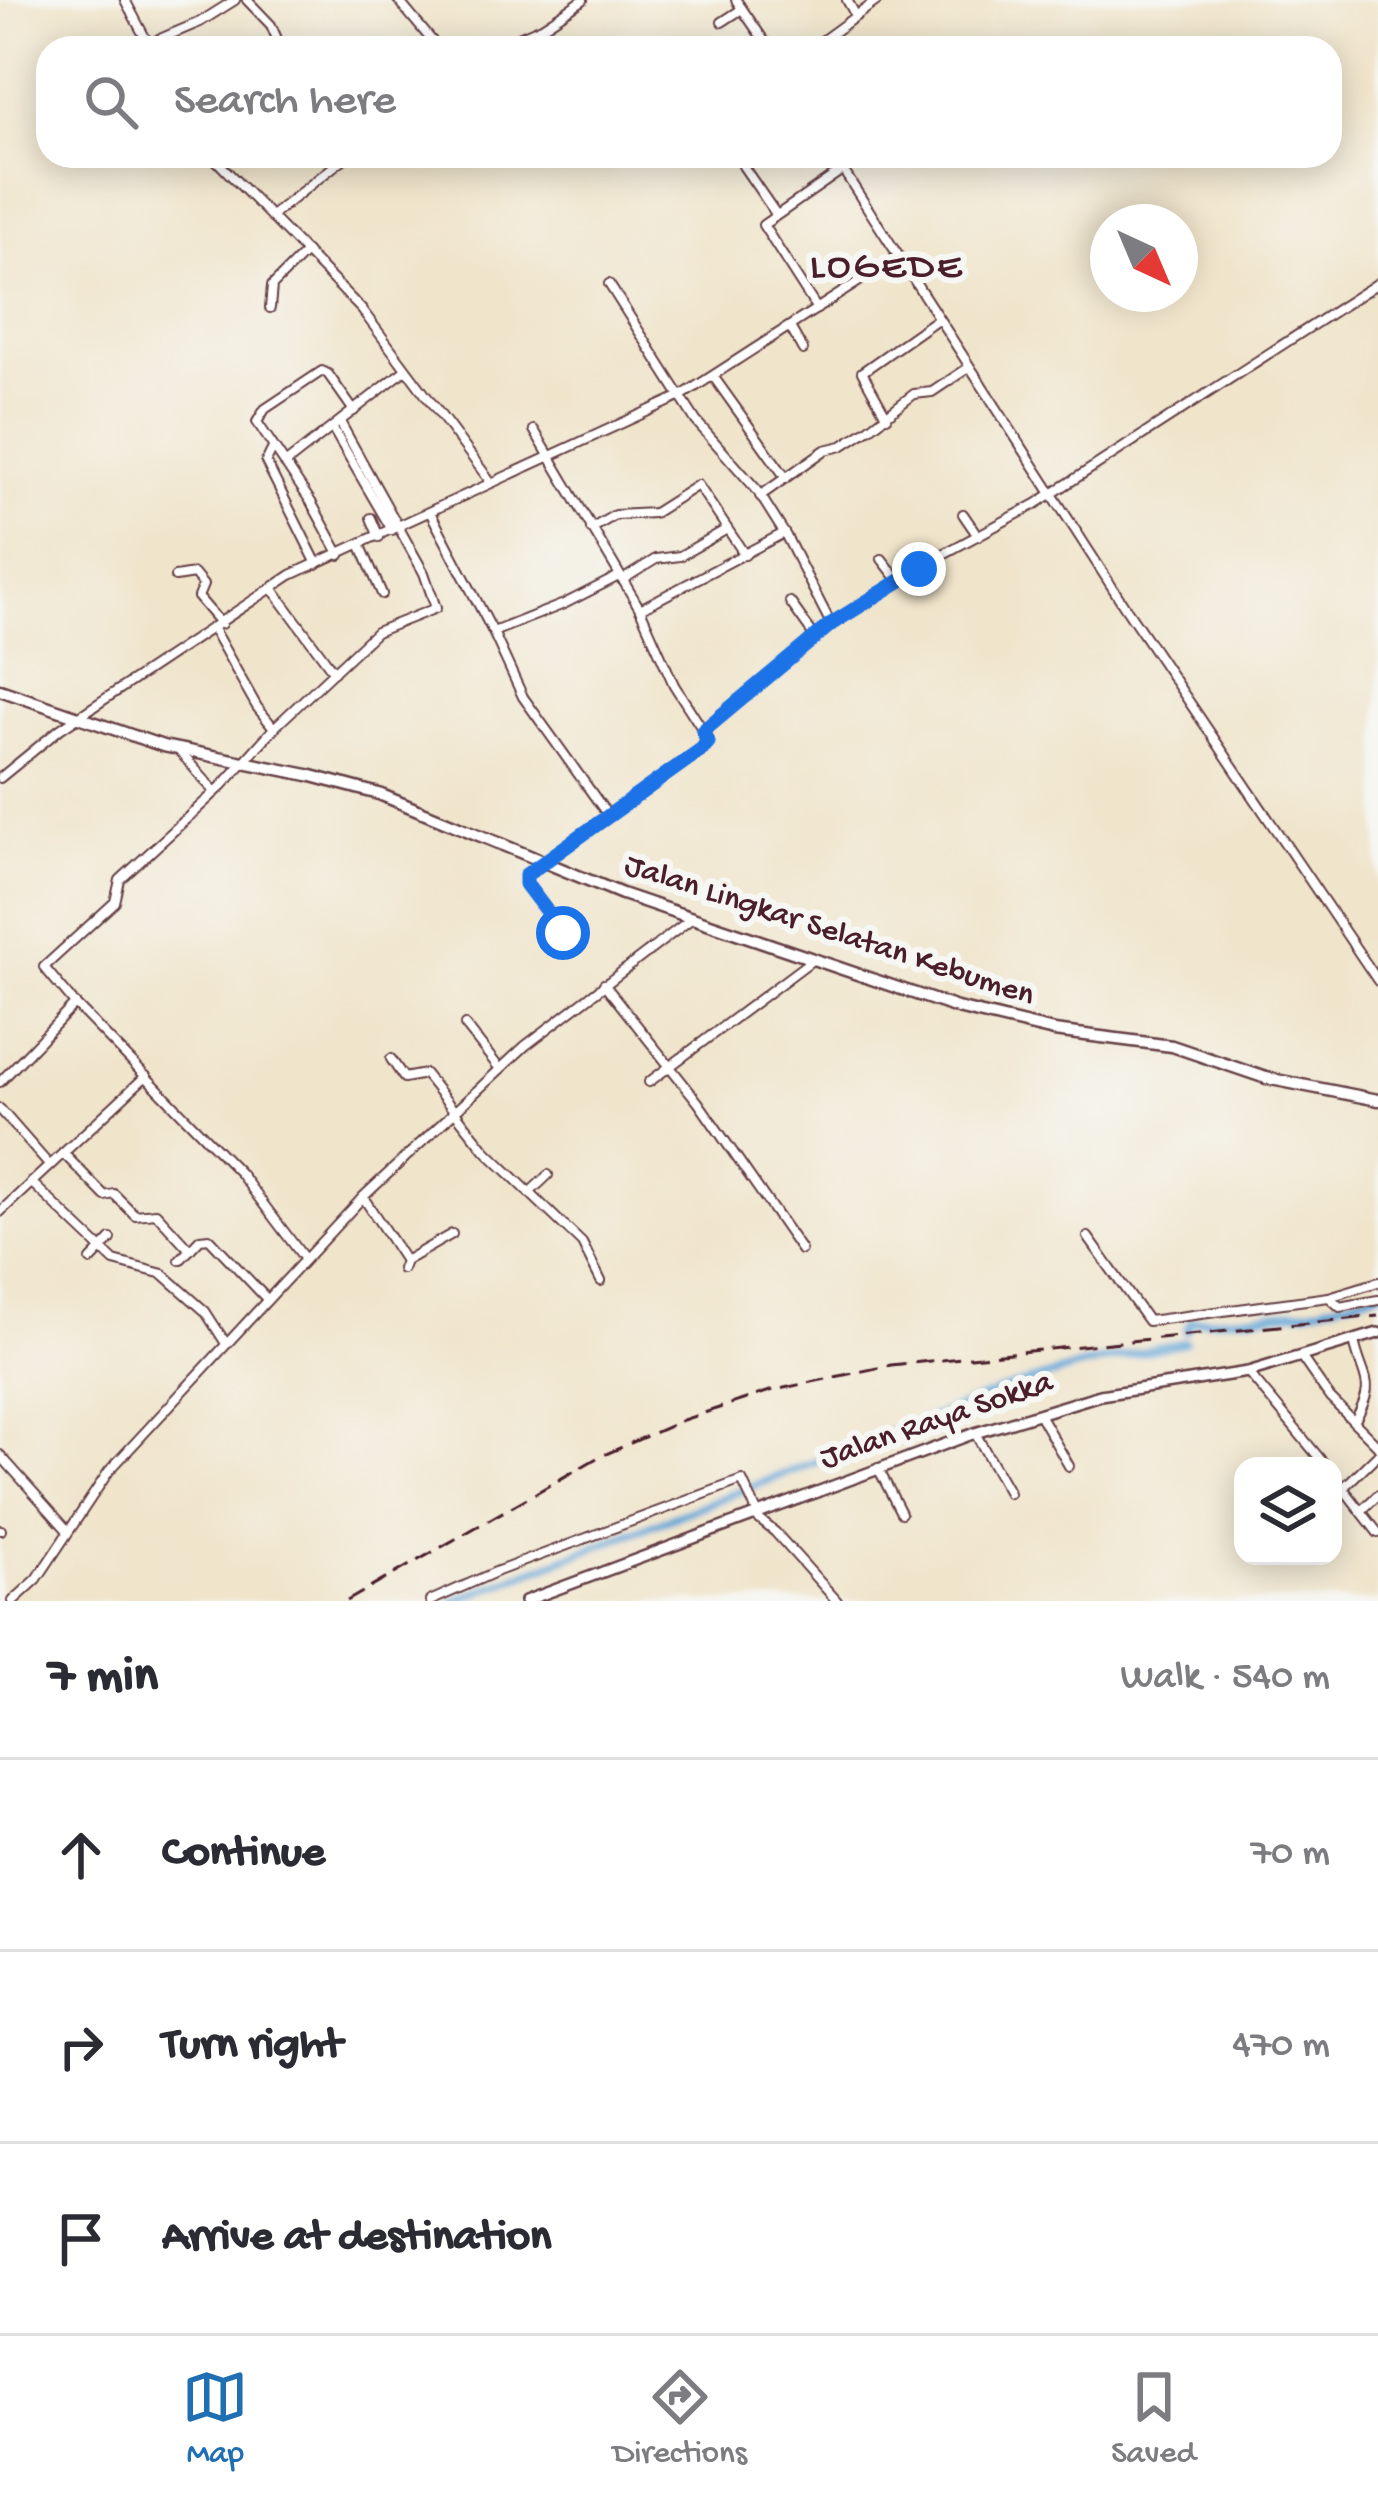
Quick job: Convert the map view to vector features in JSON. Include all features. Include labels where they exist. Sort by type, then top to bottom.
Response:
[{"type":"highway","name":"Jalan Lingkar Selatan Kebumen","points":[[0,690],[179,751],[308,775],[379,794],[691,919],[1002,1021],[1172,1046],[1266,1078],[1378,1100]]},
{"type":"main road","name":"Jalan Raya Sokka","points":[[525,1601],[975,1433],[1100,1395],[1248,1372],[1378,1334]]},
{"type":"street","points":[[124,0],[144,36]]},
{"type":"street","points":[[170,36],[236,0]]},
{"type":"street","points":[[247,0],[276,36]]},
{"type":"street","points":[[398,0],[428,36]]},
{"type":"street","points":[[521,36],[583,0]]},
{"type":"street","points":[[847,0],[856,16]]},
{"type":"street","points":[[828,36],[878,0]]},
{"type":"street","points":[[722,22],[739,5],[761,36]]},
{"type":"street","points":[[224,168],[362,310],[490,481]]},
{"type":"street","points":[[271,216],[331,168]]},
{"type":"street","points":[[744,168],[776,214]]},
{"type":"street","points":[[817,310],[764,228],[776,214],[842,170],[936,320],[1378,981]]},
{"type":"street","points":[[270,308],[272,286],[306,252]]},
{"type":"street","points":[[0,778],[76,718],[272,587],[490,481],[681,396],[897,257]]},
{"type":"street","points":[[703,731],[831,624],[1052,493],[1378,283]]},
{"type":"street","points":[[609,284],[696,421],[760,496],[831,624]]},
{"type":"street","points":[[886,417],[862,374],[936,320]]},
{"type":"street","points":[[790,327],[803,350]]},
{"type":"street","points":[[760,496],[825,450],[845,444],[886,417],[914,394],[932,392],[968,368]]},
{"type":"street","points":[[340,554],[257,422],[322,371],[355,411]]},
{"type":"street","points":[[285,464],[404,371]]},
{"type":"street","points":[[713,376],[786,478]]},
{"type":"street","points":[[304,1258],[237,1170],[44,967],[112,906],[120,880],[376,632],[436,607],[424,573],[337,425]]},
{"type":"street","points":[[534,430],[640,609],[674,685],[708,742],[526,875],[525,881],[563,933]]},
{"type":"street","points":[[273,448],[266,462],[316,564]]},
{"type":"street","points":[[591,529],[615,515],[654,513],[697,485],[745,555]]},
{"type":"street","points":[[430,512],[529,707],[608,814]]},
{"type":"street","points":[[963,514],[978,536]]},
{"type":"street","points":[[371,518],[379,537]]},
{"type":"street","points":[[493,632],[656,559],[680,556],[728,529]]},
{"type":"street","points":[[640,609],[784,533]]},
{"type":"street","points":[[361,546],[382,594]]},
{"type":"street","points":[[883,560],[898,581]]},
{"type":"street","points":[[175,577],[194,574],[203,585],[198,598],[256,707],[274,728]]},
{"type":"street","points":[[272,587],[334,671]]},
{"type":"street","points":[[790,602],[815,637]]},
{"type":"street","points":[[179,751],[215,791]]},
{"type":"street","points":[[13,1601],[38,1579],[109,1471],[362,1197],[500,1069],[691,919]]},
{"type":"street","points":[[649,1082],[814,959]]},
{"type":"street","points":[[604,984],[672,1068],[801,1250]]},
{"type":"street","points":[[0,1082],[75,1004]]},
{"type":"street","points":[[465,1025],[500,1069]]},
{"type":"street","points":[[391,1059],[404,1078],[425,1074],[486,1151],[582,1243],[601,1281]]},
{"type":"street","points":[[0,1212],[146,1076]]},
{"type":"street","points":[[0,1109],[50,1165]]},
{"type":"street","points":[[63,1153],[105,1196],[114,1194],[135,1215],[155,1212],[190,1250]]},
{"type":"street","points":[[529,1193],[548,1175]]},
{"type":"street","points":[[32,1183],[116,1262],[164,1274],[205,1312],[225,1342]]},
{"type":"street","points":[[362,1197],[403,1265],[452,1234]]},
{"type":"street","points":[[179,1260],[204,1237],[209,1238],[266,1298]]},
{"type":"street","points":[[1088,1237],[1145,1320],[1378,1300]]},
{"type":"street","points":[[91,1260],[111,1239]]},
{"type":"street","points":[[1333,1301],[1378,1282]]},
{"type":"street","points":[[1354,1342],[1371,1377],[1372,1394],[1354,1422]]},
{"type":"street","points":[[1302,1358],[1320,1386],[1378,1450],[1343,1488],[1378,1533]]},
{"type":"street","points":[[1248,1372],[1318,1457]]},
{"type":"street","points":[[1039,1414],[1069,1466]]},
{"type":"street","points":[[975,1433],[1009,1493]]},
{"type":"street","points":[[0,1455],[68,1531]]},
{"type":"street","points":[[878,1468],[901,1513]]},
{"type":"street","points":[[430,1601],[740,1481],[746,1483],[756,1515],[837,1601]]},
{"type":"street","points":[[1361,1511],[1378,1495]]},
{"type":"waterway","points":[[1186,1331],[1191,1321],[1310,1310],[1378,1292]]},
{"type":"waterway","points":[[454,1601],[998,1392],[1185,1342]]},
{"type":"railway","points":[[347,1601],[597,1458],[683,1420],[770,1391],[891,1365],[1378,1316]]},
{"type":"district","name":"LOGEDE","points":[[887,269]]},
{"type":"route","points":[[563,933],[526,884],[526,875],[702,749],[708,742],[703,731],[831,624],[919,569]]}]
